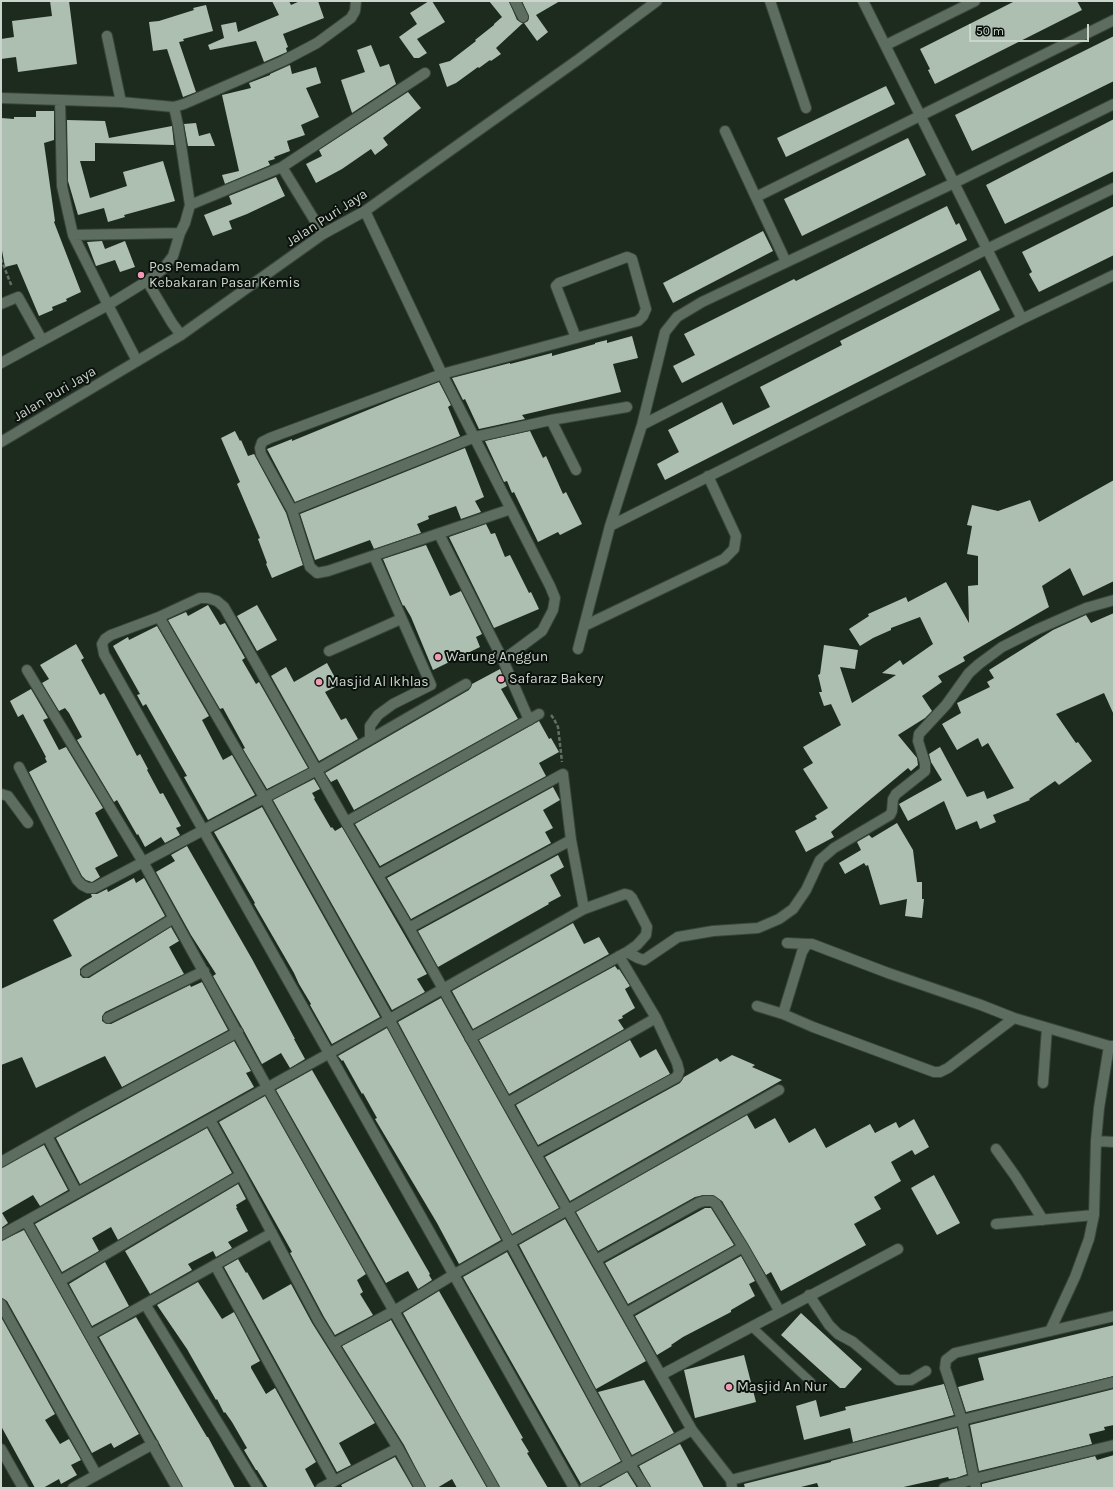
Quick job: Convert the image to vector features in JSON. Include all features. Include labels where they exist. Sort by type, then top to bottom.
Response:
[{"type":"street","points":[[1,98],[121,102],[174,106],[184,104],[201,98],[283,61],[317,43],[351,18],[355,11],[356,1]]},
{"type":"street","points":[[515,1],[523,16]]},
{"type":"street","name":"Jalan Puri Jaya","points":[[1,442],[182,335],[323,234],[365,211],[657,1]]},
{"type":"street","points":[[770,1],[806,108]]},
{"type":"street","points":[[864,1],[1022,319]]},
{"type":"street","points":[[886,45],[975,1]]},
{"type":"street","points":[[756,197],[1114,20]]},
{"type":"street","points":[[107,36],[121,102]]},
{"type":"street","points":[[190,205],[282,167],[425,73]]},
{"type":"street","points":[[60,100],[62,186],[73,235],[138,361]]},
{"type":"street","points":[[578,649],[610,526],[642,425],[665,332],[677,316],[702,302],[954,183],[1114,104]]},
{"type":"street","points":[[1,363],[149,283],[173,256],[180,233],[186,222],[190,205],[174,106]]},
{"type":"street","points":[[725,131],[786,262]]},
{"type":"street","points":[[282,167],[323,234]]},
{"type":"street","points":[[642,425],[987,249],[1114,188]]},
{"type":"street","points":[[365,211],[442,374],[511,508],[555,598],[552,610],[542,631],[503,660]]},
{"type":"street","points":[[73,235],[180,233]]},
{"type":"street","points":[[511,508],[374,556],[328,571],[317,573],[310,567],[292,510],[261,454],[260,448],[262,442],[270,438],[442,374],[576,338],[638,321],[643,316],[646,309],[632,259],[627,257],[559,283],[556,286],[576,338]]},
{"type":"street","points":[[610,526],[1022,319],[1114,275]]},
{"type":"street","points":[[149,283],[172,323],[182,335]]},
{"type":"street","points":[[1,304],[18,297],[42,340]]},
{"type":"street","points":[[292,510],[475,437],[551,420],[627,407]]},
{"type":"street","points":[[551,420],[576,470]]},
{"type":"street","points":[[584,626],[724,559],[734,549],[736,536],[708,476]]},
{"type":"street","points":[[438,534],[503,660],[529,720]]},
{"type":"street","points":[[370,739],[370,726],[378,715],[394,704],[431,685],[374,556]]},
{"type":"street","points":[[574,1488],[328,1054],[204,830],[104,654],[102,644],[105,639],[111,635],[159,617],[200,598],[208,598],[217,601],[224,607],[346,822],[409,928],[506,1104],[536,1154],[692,1430],[732,1484],[962,1420],[1114,1382]]},
{"type":"street","points":[[623,954],[644,960],[678,937],[713,931],[758,928],[779,919],[793,909],[806,890],[820,860],[834,848],[890,815],[892,811],[893,799],[896,794],[925,771],[925,763],[918,741],[919,734],[946,705],[969,673],[1002,647],[1032,631],[1086,608],[1114,600]]},
{"type":"street","points":[[159,617],[264,797],[389,1019],[629,1463],[645,1488]]},
{"type":"street","points":[[329,651],[402,619]]},
{"type":"street","points":[[27,670],[143,862],[267,1087],[494,1488]]},
{"type":"street","points":[[20,767],[77,880],[88,888],[94,888],[317,770],[466,684]]},
{"type":"street","points":[[346,822],[539,714]]},
{"type":"street","points":[[378,875],[563,774],[571,840],[584,909]]},
{"type":"street","points":[[1,794],[8,796],[28,823]]},
{"type":"street","points":[[409,928],[571,840]]},
{"type":"street","points":[[1,1235],[210,1120],[584,909],[625,894],[632,898],[647,927],[646,934],[640,942],[623,954],[470,1038]]},
{"type":"street","points":[[86,972],[174,918]]},
{"type":"street","points":[[787,943],[812,944],[1014,1018],[1111,1046],[1099,1108],[1096,1141],[1094,1216],[1089,1239],[1075,1277],[1050,1331]]},
{"type":"street","points":[[783,1014],[802,952],[807,944]]},
{"type":"street","points":[[536,1154],[677,1077],[679,1071],[677,1063],[623,954]]},
{"type":"street","points":[[108,1018],[204,971]]},
{"type":"street","points":[[758,1006],[783,1014],[813,1027],[934,1072],[940,1072],[948,1068],[1014,1018]]},
{"type":"street","points":[[506,1104],[656,1018]]},
{"type":"street","points":[[1043,1084],[1047,1028]]},
{"type":"street","points":[[1,1162],[238,1032]]},
{"type":"street","points":[[333,1344],[394,1311],[453,1275],[779,1090]]},
{"type":"street","points":[[210,1120],[318,1320],[398,1448],[420,1488]]},
{"type":"street","points":[[48,1136],[77,1193]]},
{"type":"street","points":[[1096,1141],[1114,1142]]},
{"type":"street","points":[[996,1149],[1043,1220]]},
{"type":"street","points":[[60,1280],[241,1175]]},
{"type":"street","points":[[596,1260],[698,1203],[708,1200],[716,1204],[743,1247],[780,1312]]},
{"type":"street","points":[[996,1224],[1094,1216]]},
{"type":"street","points":[[26,1221],[177,1488]]},
{"type":"street","points":[[90,1335],[272,1233]]},
{"type":"street","points":[[626,1313],[743,1247]]},
{"type":"street","points":[[661,1375],[898,1249]]},
{"type":"street","points":[[215,1265],[334,1480]]},
{"type":"street","points":[[809,1295],[829,1324],[838,1334],[853,1342],[898,1380],[911,1380],[926,1371]]},
{"type":"street","points":[[1,1304],[96,1474]]},
{"type":"street","points":[[145,1304],[258,1488]]},
{"type":"street","points":[[975,1483],[962,1420],[945,1368],[946,1360],[955,1353],[1114,1316]]},
{"type":"street","points":[[585,1488],[692,1430]]},
{"type":"street","points":[[73,1488],[153,1444]]},
{"type":"street","points":[[944,1488],[975,1483],[1114,1445]]},
{"type":"street","points":[[321,1488],[398,1448]]},
{"type":"street","points":[[1,1449],[23,1488]]},
{"type":"lane","points":[[752,1327],[811,1382]]},
{"type":"path","points":[[1,259],[11,285],[18,297]]},
{"type":"path","points":[[539,714],[550,714],[558,727],[563,774]]},
{"type":"building","points":[[50,1],[69,1],[77,64],[18,72],[16,57],[1,59],[1,39],[14,37],[12,21],[52,16]]},
{"type":"building","points":[[272,1],[289,1],[291,5],[300,1],[318,1],[324,18],[283,34],[288,47],[286,48],[287,52],[264,62],[256,41],[210,50],[208,45],[224,38],[221,25],[236,22],[238,32],[279,15]]},
{"type":"building","points":[[429,1],[432,1],[445,22],[417,39],[427,53],[419,58],[414,58],[399,37],[417,24],[410,13]]},
{"type":"building","points":[[489,1],[509,1],[517,20],[523,23],[496,48],[501,54],[479,68],[478,67],[456,83],[447,87],[439,64],[450,61],[476,41],[475,40],[502,17]]},
{"type":"building","points":[[522,1],[560,1],[536,15],[548,32],[537,41],[524,23],[528,21],[529,17]]},
{"type":"building","points":[[1015,1],[1077,1],[1082,10],[935,84],[928,70],[930,69],[920,49]]},
{"type":"building","points":[[206,5],[213,31],[183,39],[184,41],[179,42],[196,92],[183,97],[167,49],[153,51],[149,22],[159,21],[194,10],[193,8]]},
{"type":"building","points":[[1114,36],[1114,81],[972,151],[955,115]]},
{"type":"building","points":[[371,45],[380,67],[389,64],[396,84],[352,113],[341,80],[365,72],[357,50]]},
{"type":"building","points":[[290,65],[292,74],[316,67],[321,83],[306,88],[319,117],[301,125],[305,135],[287,141],[290,151],[268,161],[270,165],[225,184],[222,175],[239,171],[222,95],[251,88],[249,83]]},
{"type":"building","points":[[886,86],[895,104],[786,157],[777,138]]},
{"type":"building","points":[[408,92],[421,108],[383,138],[388,145],[375,155],[371,149],[342,169],[316,183],[306,164],[322,156],[319,150]]},
{"type":"building","points":[[36,111],[54,111],[54,140],[44,143],[54,222],[81,292],[66,299],[67,301],[52,307],[53,310],[39,316],[17,264],[5,267],[1,245],[1,118],[14,119],[14,117],[36,117]]},
{"type":"building","points":[[1114,119],[1114,171],[1005,224],[986,185]]},
{"type":"building","points":[[67,120],[105,121],[109,138],[172,126],[174,145],[95,143],[95,161],[80,161],[90,198],[127,186],[123,172],[163,161],[175,201],[124,215],[125,217],[108,222],[104,208],[78,215],[68,181]]},
{"type":"building","points":[[196,123],[199,136],[210,133],[215,146],[188,146],[184,124]]},
{"type":"building","points":[[908,138],[926,175],[802,236],[784,199]]},
{"type":"building","points":[[276,177],[285,196],[229,221],[232,229],[213,236],[204,215],[232,204],[229,196]]},
{"type":"building","points":[[947,206],[956,225],[959,223],[967,240],[682,383],[673,366],[695,355],[684,334],[794,279],[796,281]]},
{"type":"building","points":[[1114,206],[1114,255],[1039,292],[1029,274],[1032,272],[1022,252]]},
{"type":"building","points":[[763,231],[773,251],[673,303],[663,283]]},
{"type":"building","points":[[102,241],[105,249],[125,241],[135,267],[120,272],[115,260],[96,266],[87,242]]},
{"type":"building","points":[[980,270],[1000,310],[665,480],[657,464],[679,452],[668,430],[722,402],[733,425],[770,407],[760,387],[842,345],[840,341]]},
{"type":"building","points":[[632,336],[638,358],[613,364],[621,392],[522,415],[525,419],[479,429],[465,399],[463,400],[452,378],[552,353],[552,356],[607,340],[607,343]]},
{"type":"building","points":[[439,382],[451,405],[448,407],[460,436],[295,502],[267,449],[292,439],[292,441]]},
{"type":"building","points":[[235,431],[248,456],[254,454],[286,513],[303,565],[272,578],[258,539],[260,538],[237,484],[240,482],[221,438]]},
{"type":"building","points":[[530,431],[543,458],[546,456],[563,494],[566,492],[582,524],[560,535],[558,532],[538,542],[514,492],[512,493],[507,481],[504,482],[485,441]]},
{"type":"building","points":[[465,448],[484,497],[475,501],[481,512],[461,519],[456,506],[428,516],[429,519],[417,524],[421,533],[374,549],[370,540],[315,560],[300,514]]},
{"type":"building","points":[[1114,480],[1114,581],[1083,596],[1070,568],[1042,586],[1049,607],[963,657],[965,661],[938,676],[942,682],[922,696],[932,711],[925,718],[898,735],[917,758],[918,765],[911,771],[908,768],[831,832],[834,837],[806,852],[795,831],[817,819],[815,816],[828,808],[803,769],[813,763],[803,747],[841,725],[831,704],[824,706],[819,692],[822,692],[818,675],[820,674],[824,645],[858,650],[855,669],[840,667],[852,703],[896,675],[882,673],[900,660],[903,665],[933,644],[920,617],[891,628],[891,630],[860,646],[849,629],[869,616],[868,614],[906,597],[908,602],[946,582],[969,623],[968,586],[978,585],[978,556],[967,554],[972,526],[967,525],[972,505],[998,511],[1030,500],[1039,522]]},
{"type":"building","points":[[486,524],[491,534],[495,533],[505,557],[510,555],[529,593],[531,592],[539,609],[494,628],[449,537]]},
{"type":"building","points":[[426,545],[450,596],[461,591],[482,634],[476,637],[480,647],[433,670],[411,617],[404,605],[403,606],[383,559]]},
{"type":"building","points":[[208,605],[220,625],[225,623],[245,658],[242,660],[256,684],[259,682],[308,768],[267,789],[243,749],[245,748],[223,708],[220,709],[168,620],[186,612],[188,616]]},
{"type":"building","points":[[257,605],[277,640],[257,651],[237,616]]},
{"type":"building","points":[[1114,613],[1114,715],[1104,693],[1056,714],[1076,743],[1078,742],[1092,761],[1059,785],[1055,781],[1029,799],[1030,800],[993,815],[996,822],[980,829],[977,821],[956,830],[944,801],[908,821],[899,804],[942,780],[931,762],[929,754],[940,747],[967,797],[984,791],[987,799],[1014,788],[988,743],[982,747],[978,738],[957,750],[942,724],[961,713],[957,703],[990,687],[987,682],[994,678],[989,670],[1053,630],[1086,615],[1091,623]]},
{"type":"building","points":[[157,626],[209,716],[202,720],[223,760],[232,755],[255,795],[208,820],[184,777],[187,776],[146,704],[143,706],[137,695],[140,694],[113,646],[128,637],[129,640]]},
{"type":"building","points":[[76,644],[84,658],[81,660],[100,695],[104,693],[137,756],[140,754],[160,794],[163,793],[181,826],[176,828],[180,835],[165,843],[161,837],[145,847],[117,800],[114,802],[77,740],[82,737],[69,713],[65,708],[59,711],[42,683],[49,679],[40,665]]},
{"type":"building","points":[[327,663],[339,685],[325,692],[341,720],[346,718],[358,739],[319,761],[271,676],[286,667],[294,682]]},
{"type":"building","points":[[500,669],[507,686],[501,689],[518,719],[354,810],[337,779],[331,782],[325,773],[469,690],[472,684]]},
{"type":"building","points":[[31,689],[48,718],[43,720],[59,750],[66,747],[103,808],[95,813],[118,856],[95,868],[100,877],[92,882],[86,880],[82,876],[29,772],[47,762],[46,757],[23,714],[18,717],[10,701]]},
{"type":"building","points":[[539,721],[549,739],[551,738],[559,752],[539,763],[546,776],[380,866],[355,824]]},
{"type":"building","points":[[314,779],[320,789],[312,793],[315,798],[314,799],[331,828],[332,827],[335,831],[342,827],[427,974],[417,979],[425,992],[392,1010],[273,800]]},
{"type":"building","points":[[553,787],[560,800],[543,810],[553,828],[545,832],[551,843],[411,919],[387,878]]},
{"type":"building","points":[[262,807],[380,1017],[332,1044],[294,973],[214,832]]},
{"type":"building","points":[[897,823],[913,850],[917,882],[922,882],[922,899],[924,899],[922,918],[905,916],[907,899],[880,905],[868,865],[866,866],[864,863],[845,874],[839,863],[861,850],[857,842],[869,835],[872,838]]},
{"type":"building","points":[[187,846],[252,959],[305,1059],[290,1068],[281,1053],[262,1064],[213,976],[216,974],[191,935],[156,872],[175,861],[171,855]]},
{"type":"building","points":[[558,855],[564,867],[550,875],[561,896],[438,967],[418,931]]},
{"type":"building","points":[[134,878],[136,883],[144,878],[165,916],[83,966],[80,969],[80,975],[83,978],[89,978],[171,927],[179,941],[169,947],[184,974],[105,1012],[102,1017],[102,1021],[107,1024],[111,1024],[190,985],[191,987],[202,982],[228,1030],[122,1087],[105,1056],[36,1088],[22,1057],[1,1065],[1,989],[72,956],[53,920],[92,897],[91,894],[97,894],[107,889],[108,892]]},
{"type":"building","points":[[573,923],[584,944],[599,937],[609,954],[473,1029],[452,991]]},
{"type":"building","points":[[615,966],[618,970],[619,969],[630,986],[625,989],[635,1008],[622,1016],[623,1018],[618,1020],[624,1029],[509,1094],[479,1040]]},
{"type":"building","points":[[441,998],[559,1208],[512,1234],[398,1022]]},
{"type":"building","points":[[387,1028],[501,1240],[459,1264],[437,1223],[375,1119],[377,1118],[363,1093],[362,1094],[343,1060],[342,1061],[338,1056]]},
{"type":"building","points":[[630,1040],[640,1058],[656,1049],[670,1074],[538,1145],[516,1105]]},
{"type":"building","points":[[234,1041],[251,1071],[246,1073],[254,1087],[80,1184],[56,1138]]},
{"type":"building","points":[[732,1055],[755,1065],[752,1067],[782,1080],[570,1201],[545,1157],[680,1083],[684,1077],[717,1058],[720,1062]]},
{"type":"building","points":[[312,1070],[430,1274],[429,1275],[432,1280],[418,1289],[408,1271],[386,1283],[276,1090]]},
{"type":"building","points":[[265,1096],[366,1274],[357,1280],[363,1292],[360,1294],[373,1315],[335,1335],[290,1253],[292,1252],[219,1122]]},
{"type":"building","points":[[747,1115],[755,1129],[775,1118],[789,1143],[815,1128],[826,1148],[870,1124],[875,1133],[896,1122],[899,1128],[914,1119],[929,1147],[915,1155],[912,1150],[891,1162],[901,1181],[874,1197],[881,1209],[854,1224],[866,1245],[781,1291],[771,1272],[766,1275],[722,1201],[712,1195],[695,1197],[598,1251],[576,1212]]},
{"type":"building","points":[[207,1128],[232,1173],[118,1240],[111,1227],[92,1238],[99,1251],[62,1272],[35,1224]]},
{"type":"building","points":[[44,1145],[68,1190],[40,1206],[33,1195],[2,1213],[8,1223],[1,1228],[1,1168]]},
{"type":"building","points":[[934,1175],[960,1223],[937,1235],[911,1188]]},
{"type":"building","points":[[238,1184],[246,1199],[236,1205],[236,1208],[248,1231],[228,1242],[232,1248],[216,1257],[213,1251],[188,1264],[192,1270],[150,1294],[125,1251]]},
{"type":"building","points":[[705,1208],[711,1208],[734,1245],[628,1304],[605,1263]]},
{"type":"building","points":[[565,1219],[646,1361],[596,1389],[519,1245]]},
{"type":"building","points":[[24,1230],[139,1434],[114,1448],[111,1443],[92,1453],[7,1301],[1,1298],[1,1241]]},
{"type":"building","points":[[507,1252],[621,1461],[581,1484],[463,1277]]},
{"type":"building","points":[[741,1256],[755,1281],[749,1284],[755,1296],[731,1310],[731,1312],[683,1337],[657,1355],[635,1316]]},
{"type":"building","points":[[238,1259],[263,1300],[291,1284],[312,1323],[375,1423],[339,1443],[351,1465],[337,1472],[224,1267]]},
{"type":"building","points":[[105,1262],[129,1306],[92,1326],[69,1284]]},
{"type":"building","points":[[198,1282],[222,1319],[234,1312],[260,1361],[251,1366],[251,1368],[266,1394],[275,1388],[316,1462],[305,1469],[315,1488],[268,1488],[244,1450],[247,1448],[232,1422],[225,1412],[224,1413],[187,1349],[157,1305]]},
{"type":"building","points":[[439,1291],[523,1438],[521,1439],[529,1452],[527,1453],[548,1488],[500,1488],[403,1313]]},
{"type":"building","points":[[801,1313],[862,1369],[845,1388],[840,1388],[781,1335]]},
{"type":"building","points":[[1,1317],[55,1414],[45,1420],[60,1444],[69,1439],[81,1460],[71,1465],[77,1475],[61,1484],[59,1479],[43,1488],[35,1488],[1,1426]]},
{"type":"building","points":[[136,1317],[208,1437],[235,1488],[183,1488],[99,1337]]},
{"type":"building","points":[[391,1320],[487,1488],[457,1488],[452,1479],[437,1488],[426,1488],[404,1445],[342,1346]]},
{"type":"building","points":[[1114,1325],[1114,1376],[966,1412],[958,1387],[984,1380],[978,1358]]},
{"type":"building","points":[[744,1355],[756,1402],[695,1418],[684,1370]]},
{"type":"building","points":[[644,1380],[674,1433],[632,1455],[598,1392]]},
{"type":"building","points":[[944,1384],[954,1415],[853,1442],[850,1428],[804,1440],[796,1406],[816,1400],[820,1417],[846,1410],[845,1407]]},
{"type":"building","points":[[1114,1389],[1114,1425],[1104,1427],[1105,1430],[1089,1434],[1092,1444],[979,1471],[970,1425]]},
{"type":"building","points":[[957,1428],[967,1474],[956,1478],[949,1479],[948,1477],[899,1488],[819,1488],[817,1483],[797,1488],[745,1488],[744,1484]]},
{"type":"building","points":[[680,1444],[704,1488],[651,1488],[639,1466]]},
{"type":"building","points":[[1114,1455],[1114,1488],[982,1488],[982,1484],[1095,1456],[1097,1460]]},
{"type":"building","points":[[395,1457],[413,1488],[343,1488],[341,1485]]},
{"type":"building","points":[[627,1472],[637,1488],[599,1488]]},
{"type":"place","name":"Pos Pemadam Kebakaran Pasar Kemis","points":[[141,275]]},
{"type":"place","name":"Warung Anggun","points":[[438,657]]},
{"type":"place","name":"Safaraz Bakery","points":[[501,679]]},
{"type":"place","name":"Masjid Al Ikhlas","points":[[319,682]]},
{"type":"place","name":"Masjid An Nur","points":[[729,1387]]}]
